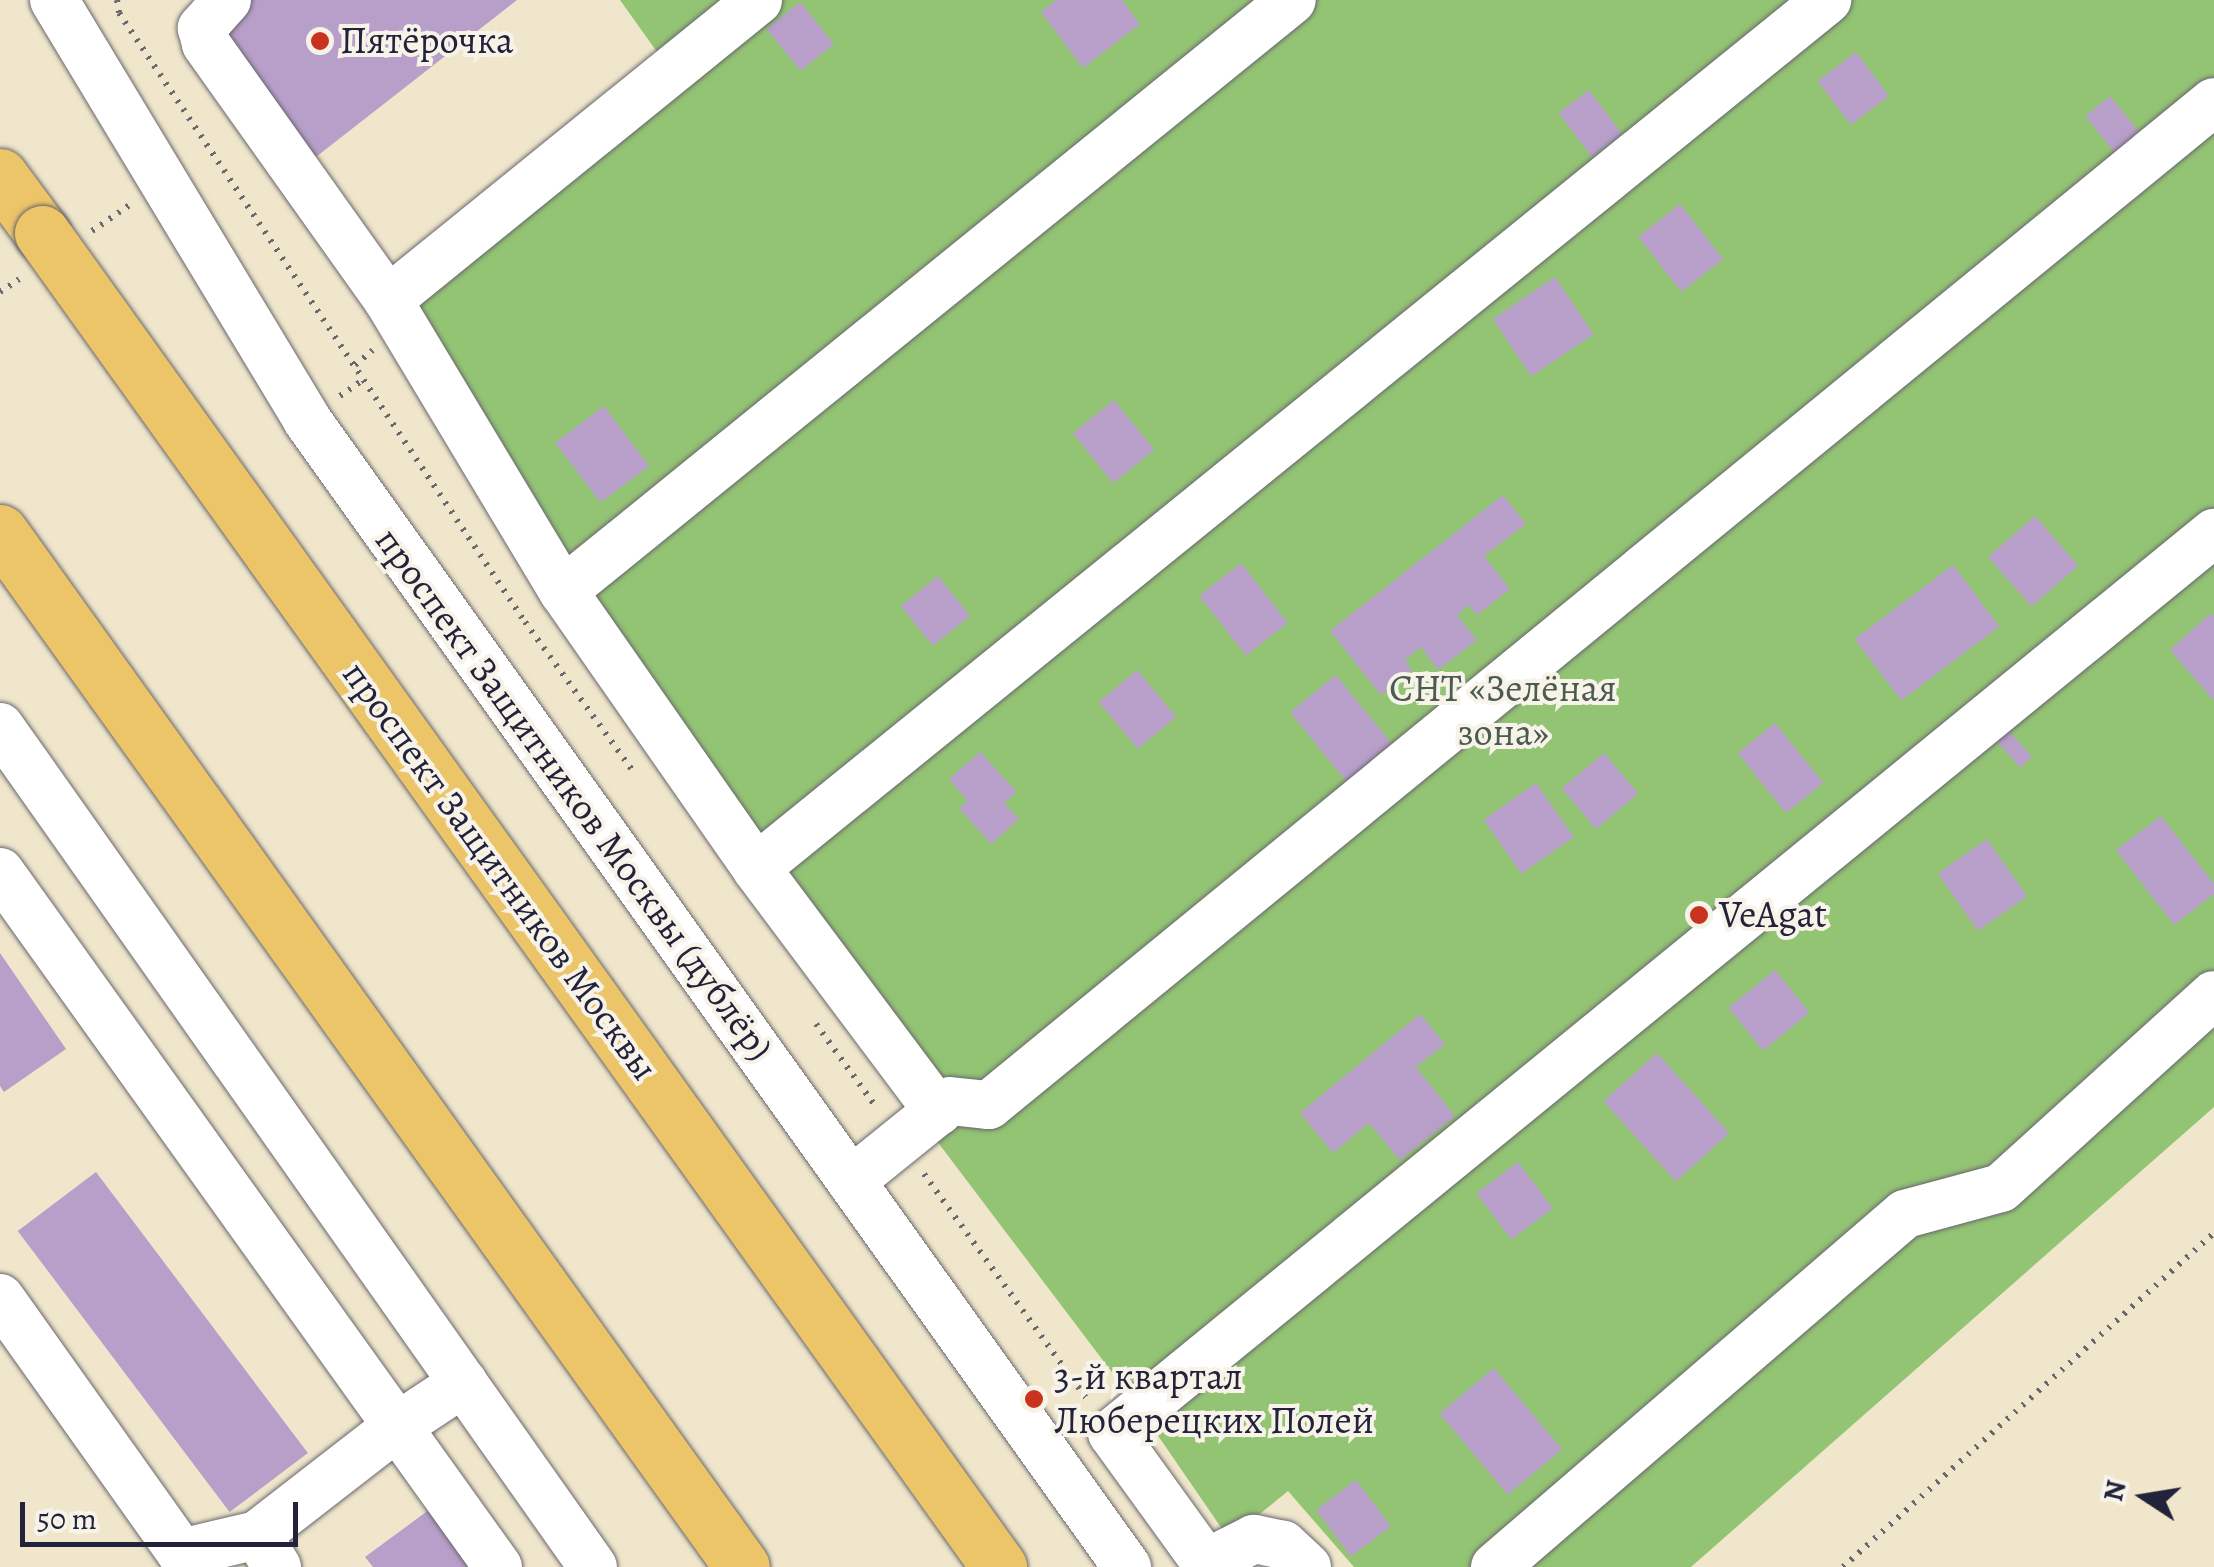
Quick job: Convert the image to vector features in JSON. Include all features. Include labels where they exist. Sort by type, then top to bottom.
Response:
[{"type":"main road","name":"проспект Защитников Москвы","points":[[0,176],[999,1567]]},
{"type":"main road","points":[[0,532],[742,1567]]},
{"type":"street","name":"проспект Защитников Москвы (дублёр)","points":[[54,0],[307,420],[1127,1567]]},
{"type":"street","points":[[227,0],[202,28],[206,44],[388,300],[563,591],[756,868],[938,1111]]},
{"type":"street","points":[[388,300],[758,0]]},
{"type":"street","points":[[563,591],[1292,0]]},
{"type":"street","points":[[756,868],[1827,0]]},
{"type":"street","points":[[851,1181],[950,1101],[989,1105],[2214,102]]},
{"type":"street","points":[[1307,1567],[1282,1545],[1254,1539],[1206,1563],[1181,1557],[1112,1433],[2214,533]]},
{"type":"street","points":[[0,727],[593,1567]]},
{"type":"street","points":[[0,872],[498,1567]]},
{"type":"street","points":[[1495,1567],[1905,1214],[2000,1188],[2214,994]]},
{"type":"street","points":[[0,1298],[172,1560],[267,1551],[395,1428],[463,1383]]},
{"type":"path","points":[[919,1167],[1112,1433]]},
{"type":"path","points":[[1842,1567],[2214,1233]]},
{"type":"green space","name":"СНТ «Зелёная зона»","points":[[620,0],[2214,0],[2214,1107],[1691,1567],[1354,1567],[1288,1491],[1229,1539],[1139,1408],[924,1124],[377,328],[675,77]]},
{"type":"building","points":[[250,0],[517,0],[312,160],[211,31]]},
{"type":"building","points":[[1056,0],[1122,0],[1140,24],[1083,68],[1041,12]]},
{"type":"building","points":[[800,2],[834,44],[801,71],[767,29]]},
{"type":"building","points":[[1856,52],[1889,96],[1851,125],[1818,81]]},
{"type":"building","points":[[1589,90],[1622,134],[1592,157],[1559,113]]},
{"type":"building","points":[[2110,96],[2144,138],[2119,158],[2085,116]]},
{"type":"building","points":[[1680,204],[1723,259],[1681,292],[1638,237]]},
{"type":"building","points":[[1555,277],[1594,334],[1531,376],[1493,319]]},
{"type":"building","points":[[1114,400],[1154,450],[1113,483],[1073,433]]},
{"type":"building","points":[[604,406],[649,466],[600,503],[555,443]]},
{"type":"building","points":[[1503,495],[1526,524],[1484,556],[1510,589],[1477,615],[1469,605],[1457,615],[1477,640],[1438,670],[1421,647],[1405,660],[1412,671],[1381,695],[1330,631]]},
{"type":"building","points":[[2035,516],[2078,566],[2032,606],[1988,557]]},
{"type":"building","points":[[1241,563],[1288,623],[1246,656],[1199,596]]},
{"type":"building","points":[[1953,565],[1999,626],[1901,701],[1855,639]]},
{"type":"building","points":[[938,576],[970,616],[933,646],[901,606]]},
{"type":"building","points":[[2211,613],[2214,617],[2214,701],[2170,650]]},
{"type":"building","points":[[1137,670],[1176,717],[1138,749],[1099,702]]},
{"type":"building","points":[[1336,675],[1393,745],[1347,782],[1290,712]]},
{"type":"building","points":[[1775,723],[1823,783],[1786,813],[1738,753]]},
{"type":"building","points":[[2008,730],[2032,757],[2020,767],[1996,741]]},
{"type":"building","points":[[980,752],[1017,792],[1004,803],[1019,819],[991,844],[959,808],[968,801],[949,779]]},
{"type":"building","points":[[1604,753],[1638,794],[1596,829],[1562,788]]},
{"type":"building","points":[[1536,783],[1574,837],[1521,874],[1484,820]]},
{"type":"building","points":[[2161,816],[2214,884],[2214,894],[2174,925],[2116,850]]},
{"type":"building","points":[[1987,839],[2027,896],[1978,931],[1938,873]]},
{"type":"building","points":[[0,953],[66,1049],[4,1092],[0,1086]]},
{"type":"building","points":[[1775,970],[1810,1013],[1763,1051],[1728,1008]]},
{"type":"building","points":[[1420,1014],[1445,1044],[1416,1067],[1455,1116],[1400,1160],[1369,1123],[1333,1153],[1300,1113]]},
{"type":"building","points":[[1657,1053],[1729,1133],[1676,1181],[1603,1101]]},
{"type":"building","points":[[1518,1162],[1553,1208],[1511,1240],[1476,1193]]},
{"type":"building","points":[[96,1172],[308,1453],[230,1512],[18,1231]]},
{"type":"building","points":[[1494,1368],[1562,1449],[1508,1495],[1440,1414]]},
{"type":"building","points":[[1356,1480],[1391,1526],[1351,1556],[1316,1510]]},
{"type":"building","points":[[441,1501],[490,1567],[373,1567],[365,1557]]},
{"type":"place","name":"Пятёрочка","points":[[320,41]]},
{"type":"place","name":"VeAgat","points":[[1699,915]]},
{"type":"place","name":"3-й квартал Люберецких Полей","points":[[1034,1399]]}]
